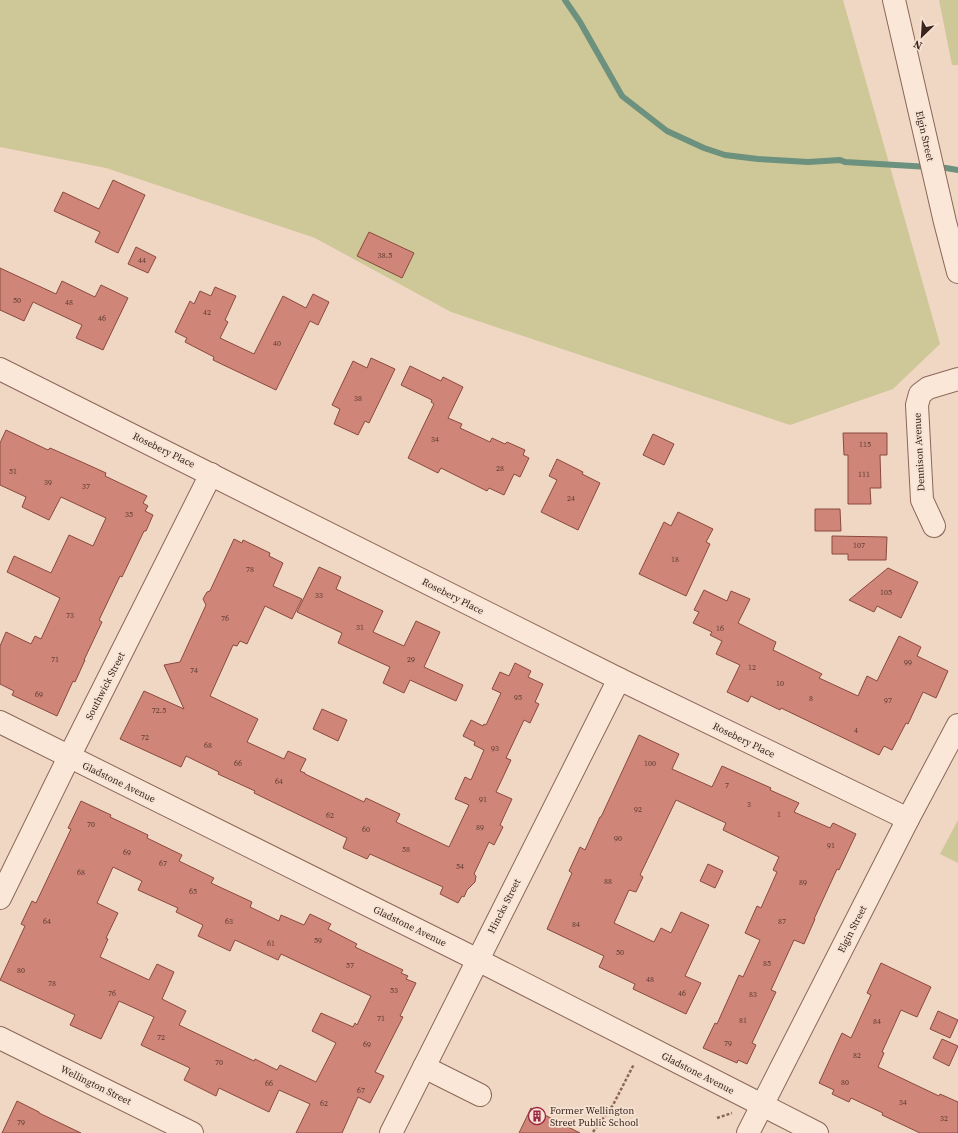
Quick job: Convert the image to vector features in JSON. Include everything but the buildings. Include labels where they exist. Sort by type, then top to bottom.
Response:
[{"type":"street","name":"Elgin Street","points":[[894,0],[945,222],[958,272]]},
{"type":"street","name":"Rosebery Place","points":[[0,369],[619,679],[908,819]]},
{"type":"street","name":"Dennison Avenue","points":[[934,526],[922,500],[917,405],[920,394],[928,388],[958,379]]},
{"type":"street","name":"Southwick Street","points":[[0,898],[211,474]]},
{"type":"street","name":"Hincks Street","points":[[391,1133],[619,679]]},
{"type":"street","name":"Gladstone Avenue","points":[[0,722],[477,960],[817,1133]]},
{"type":"street","name":"Elgin Street","points":[[748,1133],[908,819],[958,725]]},
{"type":"street","name":"Wellington Street","points":[[0,1038],[186,1132]]},
{"type":"street","points":[[424,1067],[480,1095]]},
{"type":"path","points":[[593,1132],[613,1104],[643,1045]]},
{"type":"path","points":[[717,1118],[735,1112]]},
{"type":"shaded area","points":[[0,0],[843,0],[940,344],[893,389],[790,425],[451,312],[315,238],[106,168],[0,147]]},
{"type":"shaded area","points":[[939,0],[958,0],[958,65],[952,65]]},
{"type":"shaded area","points":[[958,820],[958,863],[940,854]]},
{"type":"waterway","points":[[565,0],[580,22],[622,96],[667,131],[704,148],[725,155],[758,159],[808,162],[840,160],[845,162],[958,170]]},
{"type":"place","name":"Former Wellington Street Public School","points":[[537,1116]]}]
